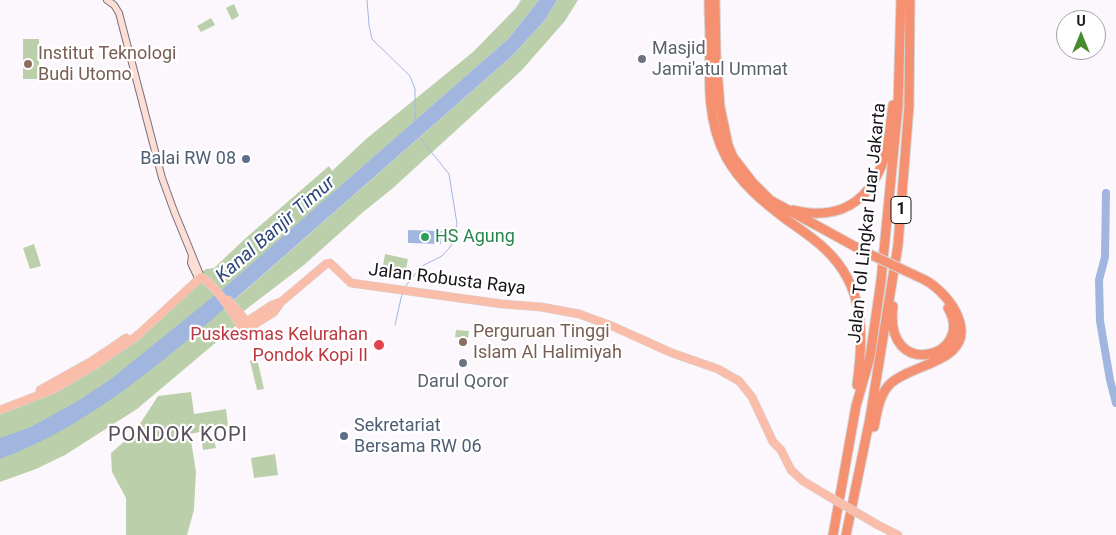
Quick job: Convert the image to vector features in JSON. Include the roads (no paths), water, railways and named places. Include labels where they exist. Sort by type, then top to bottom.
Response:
[{"type":"highway","points":[[709,0],[709,92],[717,133],[726,156],[738,176],[769,207],[828,251],[845,272],[858,304],[860,326],[860,360],[856,406]]},
{"type":"highway","points":[[715,0],[716,56],[723,126],[728,145],[734,157],[753,183],[770,200],[862,253]]},
{"type":"highway","name":"Jalan Tol Lingkar Luar Jakarta","points":[[833,535],[856,406],[870,357],[881,281],[896,125],[901,52],[901,0]]},
{"type":"highway","name":"Jalan Tol Lingkar Luar Jakarta","points":[[846,535],[878,369],[896,255],[909,106],[910,0]]},
{"type":"highway","points":[[781,207],[811,214],[829,213],[857,201],[867,191],[885,158],[901,52]]},
{"type":"highway","points":[[762,200],[862,253],[931,284],[941,293],[957,314],[961,324],[957,345],[949,355],[907,373],[889,386],[881,400],[874,430],[861,464]]},
{"type":"highway","points":[[896,255],[900,259],[892,312],[894,333],[904,349],[913,354],[925,356],[937,352],[946,345],[952,335],[953,323],[950,311],[944,302],[922,281]]},
{"type":"main road","points":[[0,410],[33,398],[97,364],[117,347],[138,335],[199,275],[191,263],[192,256],[162,178],[119,13],[114,5],[107,0]]},
{"type":"main road","name":"Jalan Robusta Raya","points":[[199,275],[211,282],[242,323],[272,305],[281,302],[328,263],[332,264],[348,282],[502,304],[541,307],[587,317],[672,353],[718,369],[739,381],[752,396],[773,442],[780,450],[791,470],[803,481],[898,535]]},
{"type":"main road","points":[[0,405],[66,380]]},
{"type":"water","points":[[539,0],[557,0],[545,20],[512,56],[201,329],[106,403],[55,434],[28,448],[0,459],[0,438],[31,427],[76,402],[111,379],[225,287],[508,39]]},
{"type":"water","name":"HS Agung","points":[[408,230],[442,231],[441,244],[408,243]]},
{"type":"waterway","points":[[367,0],[372,39],[410,76],[415,89],[415,120]]},
{"type":"waterway","points":[[404,288],[424,265],[442,256],[451,246],[457,224],[449,174],[420,138]]},
{"type":"waterway","points":[[1106,193],[1105,257],[1099,280],[1100,321],[1116,403]]},
{"type":"waterway","points":[[395,325],[402,294]]},
{"type":"place","name":"Masjid Jami'atul Ummat","points":[[642,59]]},
{"type":"place","name":"Institut Teknologi Budi Utomo","points":[[28,64]]},
{"type":"place","name":"Balai RW 08","points":[[246,159]]},
{"type":"place","name":"HS Agung","points":[[425,237]]},
{"type":"place","name":"Perguruan Tinggi Islam Al Halimiyah","points":[[463,342]]},
{"type":"place","name":"Puskesmas Kelurahan Pondok Kopi II","points":[[379,345]]},
{"type":"place","name":"Darul Qoror","points":[[463,363]]},
{"type":"place","name":"Sekretariat Bersama RW 06","points":[[344,436]]},
{"type":"district","name":"PONDOK KOPI","points":[[178,436]]},
{"type":"water label","name":"Kanal Banjir Timur","points":[[276,230]]}]
